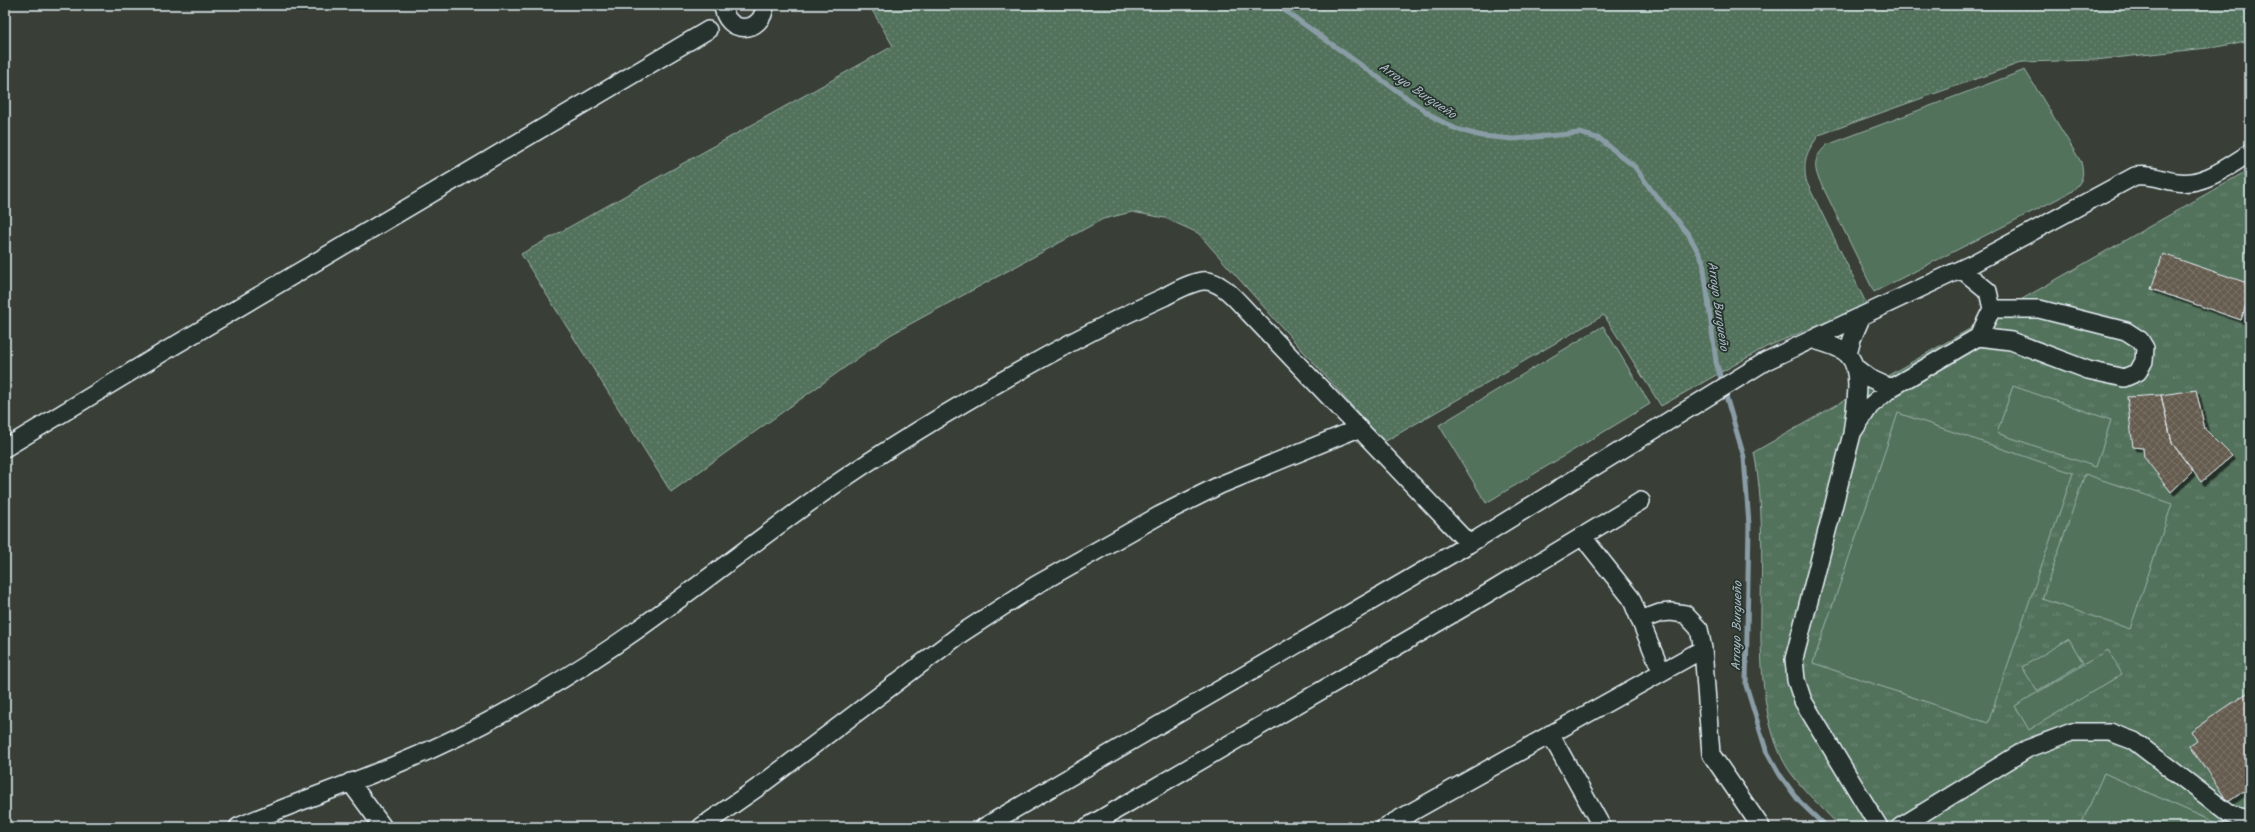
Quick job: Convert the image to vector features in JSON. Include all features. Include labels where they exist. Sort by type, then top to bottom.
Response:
[{"type":"street","points":[[723,5],[726,18],[738,27]]},
{"type":"street","points":[[8,449],[173,346],[708,30],[717,18],[723,5]]},
{"type":"street","points":[[708,30],[738,27],[744,28],[757,23],[765,12],[765,5]]},
{"type":"street","points":[[984,827],[1469,544],[1766,361],[1814,340],[1961,269],[2135,176],[2148,174],[2177,182],[2190,182],[2206,178],[2250,153]]},
{"type":"street","points":[[1852,434],[1870,406],[1891,388],[1978,337],[1992,309],[1988,291],[1961,269]]},
{"type":"street","points":[[238,827],[277,810],[402,763],[446,743],[539,693],[636,632],[822,494],[923,426],[997,383],[1114,320],[1189,285],[1203,281],[1214,283],[1224,288],[1469,544]]},
{"type":"street","points":[[1978,337],[2011,341],[2088,370],[2124,378],[2138,372],[2144,361],[2145,348],[2140,340],[2126,330],[2039,309],[1992,309]]},
{"type":"street","points":[[1860,318],[1852,339],[1852,361],[1856,396],[1852,434],[1794,659],[1796,680],[1803,701],[1879,827]]},
{"type":"street","points":[[1814,340],[1852,361],[1869,378],[1891,388]]},
{"type":"street","points":[[700,827],[758,788],[962,633],[1036,585],[1160,515],[1220,485],[1359,428]]},
{"type":"street","points":[[1087,827],[1641,501]]},
{"type":"street","points":[[1582,536],[1631,598],[1661,671]]},
{"type":"street","points":[[1641,620],[1660,613],[1671,612],[1685,614],[1699,629],[1703,649],[1710,754],[1761,827]]},
{"type":"street","points":[[1385,827],[1661,671],[1703,649]]},
{"type":"street","points":[[1900,827],[2026,749],[2072,732],[2110,732],[2134,741],[2231,815],[2250,819]]},
{"type":"street","points":[[1550,734],[1602,827]]},
{"type":"street","points":[[350,782],[383,827]]},
{"type":"green space","points":[[869,5],[2250,5],[2250,40],[2217,47],[2095,60],[2023,62],[1819,135],[1806,156],[1806,181],[1867,305],[1766,347],[1661,406],[1604,315],[1384,442],[1198,233],[1165,218],[1132,212],[1103,219],[890,335],[671,492],[521,254],[893,46]]},
{"type":"green space","points":[[2025,70],[2081,162],[2083,172],[2082,179],[2078,185],[2071,192],[1874,292],[1816,172],[1816,160],[1820,152],[1827,145]]},
{"type":"green space","points":[[2250,169],[2250,827],[1840,827],[1800,785],[1787,767],[1776,744],[1768,716],[1761,657],[1762,547],[1758,475],[1754,452]]},
{"type":"green space","points":[[1603,326],[1650,404],[1486,503],[1439,425]]},
{"type":"green space","points":[[2013,386],[2111,420],[2096,467],[1997,433]]},
{"type":"green space","points":[[1898,413],[2073,473],[1988,723],[1813,663]]},
{"type":"green space","points":[[2085,474],[2172,504],[2130,629],[2042,599]]},
{"type":"green space","points":[[2069,639],[2083,663],[2037,691],[2022,667]]},
{"type":"green space","points":[[2108,650],[2122,674],[2029,730],[2015,706]]},
{"type":"green space","points":[[2104,773],[2225,827],[2080,827]]},
{"type":"building","points":[[2163,254],[2250,284],[2250,294],[2241,320],[2151,289]]},
{"type":"building","points":[[2196,390],[2205,429],[2232,456],[2201,482],[2172,443],[2161,395]]},
{"type":"building","points":[[2161,395],[2172,443],[2193,471],[2171,492],[2144,457],[2143,448],[2133,447],[2127,397]]},
{"type":"building","points":[[2250,691],[2250,787],[2228,802],[2190,746],[2197,741],[2191,731]]},
{"type":"waterway","name":"Arroyo Burgueño","points":[[1277,5],[1435,118],[1456,129],[1482,136],[1513,139],[1580,133],[1600,139],[1635,167],[1652,191],[1689,235],[1703,261],[1716,362],[1744,457],[1749,525],[1746,685],[1766,750],[1780,775],[1799,801],[1826,827]]}]
